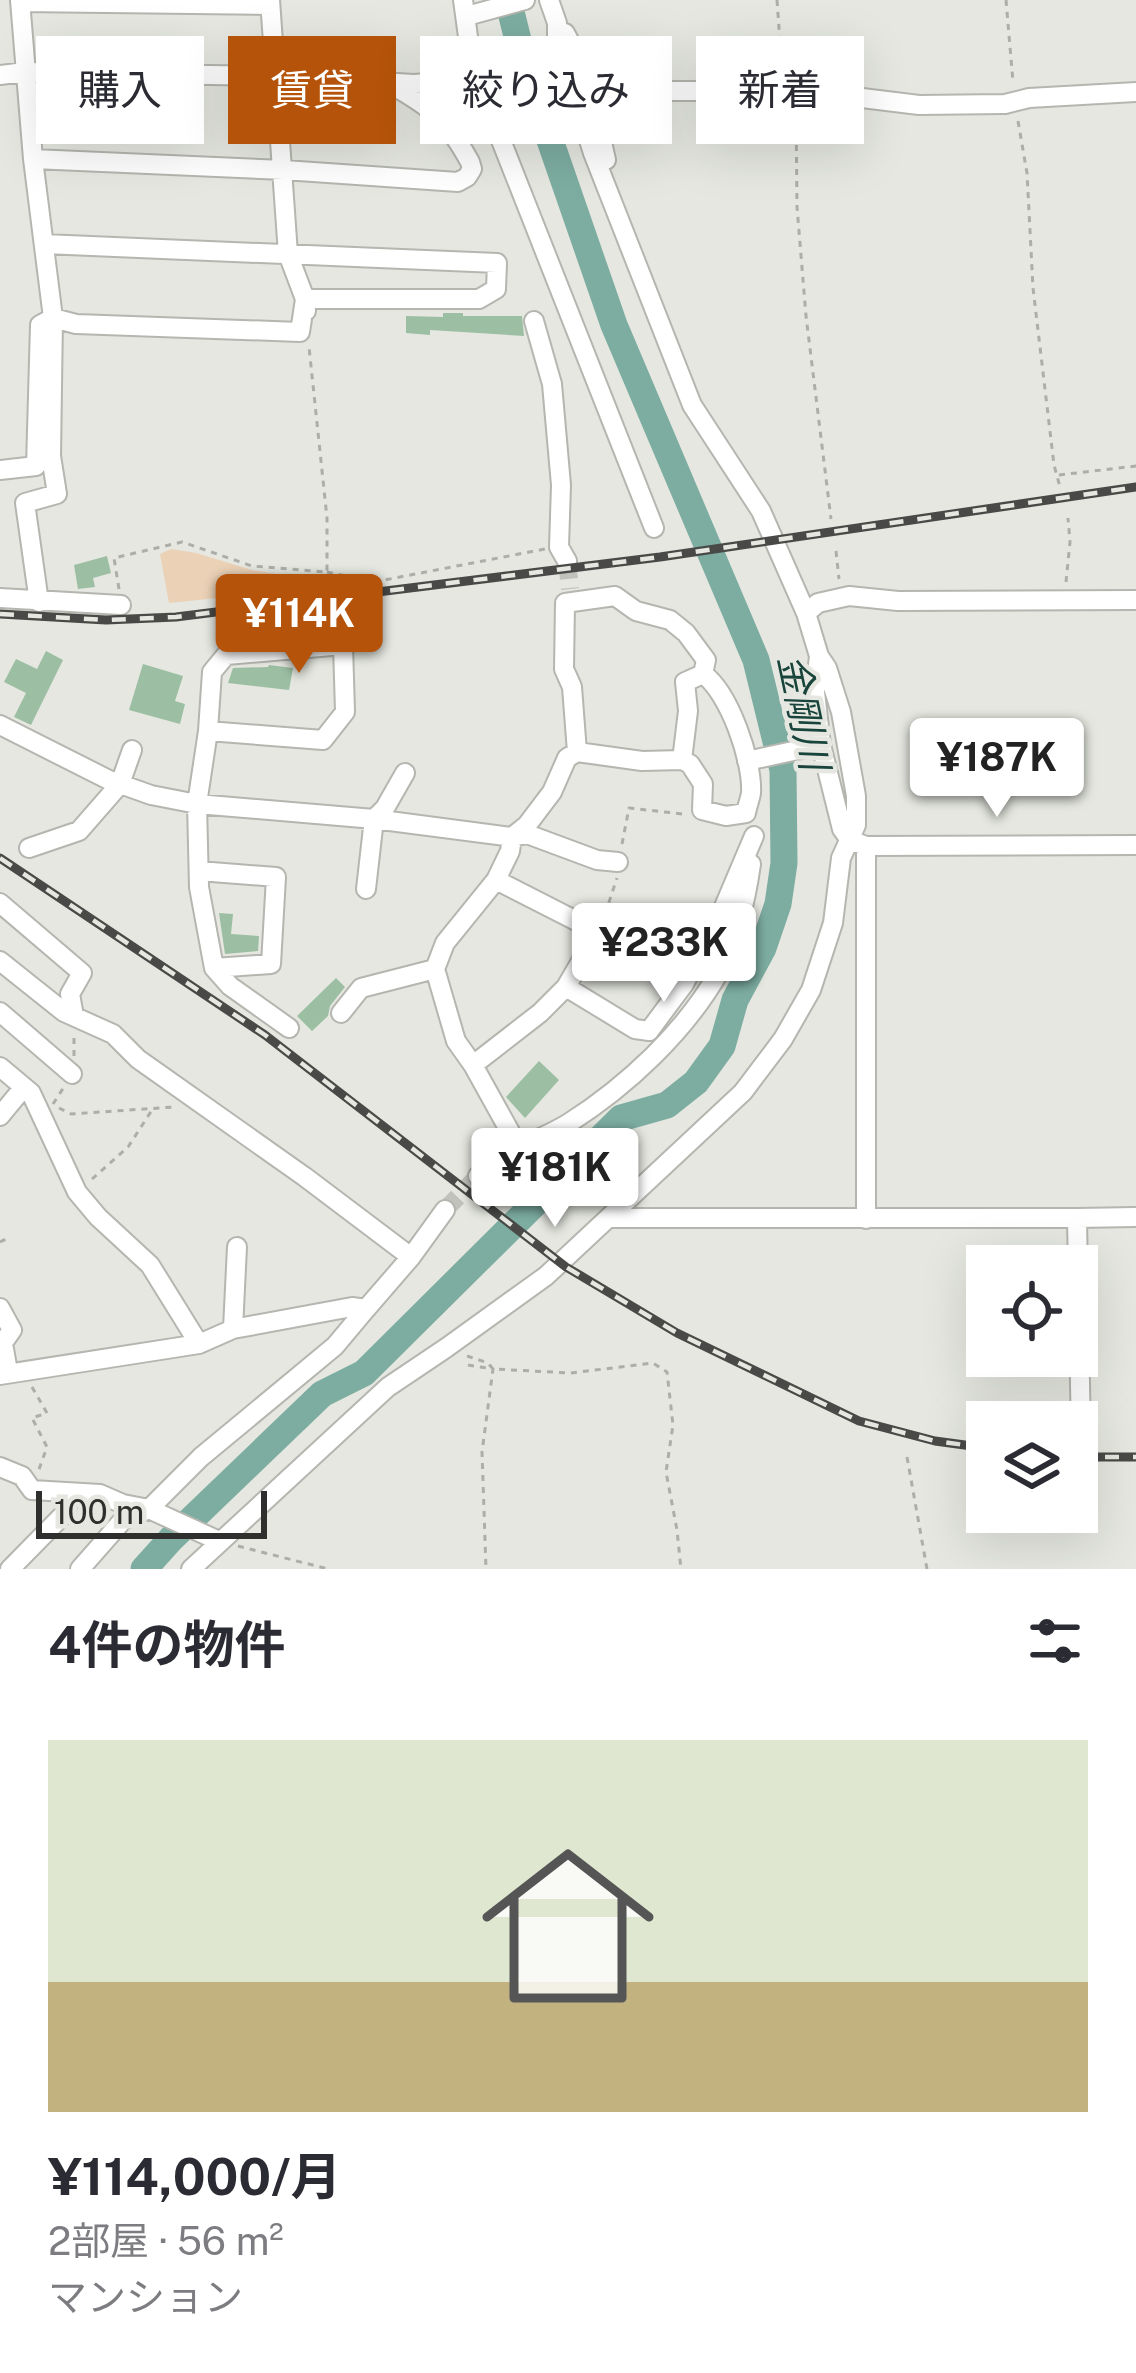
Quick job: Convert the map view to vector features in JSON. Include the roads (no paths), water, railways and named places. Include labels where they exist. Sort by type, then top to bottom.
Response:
[{"type":"street","points":[[465,8],[526,0]]},
{"type":"street","points":[[549,0],[593,153],[692,405],[761,511],[806,614],[818,656],[815,746],[842,829],[858,843],[1136,845]]},
{"type":"street","points":[[39,602],[25,503],[57,494],[51,456],[53,318],[20,1],[270,2],[272,36]]},
{"type":"street","points":[[556,23],[566,36]]},
{"type":"street","points":[[0,75],[228,75]]},
{"type":"street","points":[[33,159],[458,182],[467,177],[470,162],[443,119],[396,86]]},
{"type":"street","points":[[672,92],[789,89],[919,105],[972,106],[1136,92]]},
{"type":"street","points":[[281,144],[287,254],[304,299],[308,334]]},
{"type":"street","points":[[502,144],[654,528]]},
{"type":"street","points":[[602,144],[606,185]]},
{"type":"street","points":[[44,244],[497,263],[496,289],[479,299],[304,299]]},
{"type":"street","points":[[0,470],[36,466],[40,326],[53,318],[76,323],[300,332],[304,299]]},
{"type":"street","points":[[533,321],[552,384],[563,554]]},
{"type":"street","points":[[577,752],[572,687],[564,669],[567,596],[615,596],[636,611],[670,620],[706,660],[703,674]]},
{"type":"street","points":[[0,598],[121,605]]},
{"type":"street","points":[[806,614],[818,603],[842,598],[1136,600]]},
{"type":"street","points":[[208,731],[323,740],[345,712],[343,645],[226,656],[212,672],[197,804],[199,887],[214,968],[230,986],[289,1028]]},
{"type":"street","points":[[818,656],[827,668],[841,712],[856,796],[866,1220]]},
{"type":"street","points":[[682,760],[688,712],[685,682],[703,674]]},
{"type":"street","points":[[478,1176],[519,1148],[568,1124],[632,1076],[685,1022],[720,970],[736,929],[754,836],[746,813],[751,793],[747,760],[735,723],[713,681],[703,674]]},
{"type":"street","points":[[0,725],[151,795],[197,804],[512,837],[527,834],[597,860],[618,862]]},
{"type":"street","points":[[747,760],[815,746]]},
{"type":"street","points":[[29,848],[79,831],[120,784],[132,749]]},
{"type":"street","points":[[519,1148],[456,1041],[435,969],[445,943],[496,880],[512,837],[552,792],[566,758],[577,752],[641,761],[682,760],[703,784],[702,810],[726,816],[746,813]]},
{"type":"street","points":[[366,889],[374,819],[405,772]]},
{"type":"street","points":[[566,987],[635,1028],[650,1031],[684,984],[754,836]]},
{"type":"street","points":[[191,1569],[388,1387],[546,1276],[743,1092],[783,1040],[811,990],[833,923],[841,858],[858,843]]},
{"type":"street","points":[[200,871],[276,877],[271,964],[214,968]]},
{"type":"street","points":[[473,1065],[566,987],[598,932],[496,880]]},
{"type":"street","points":[[0,902],[82,973],[70,994],[74,1016]]},
{"type":"street","points":[[0,961],[64,1012],[113,1034],[138,1059],[411,1257]]},
{"type":"street","points":[[341,1013],[361,988],[435,969]]},
{"type":"street","points":[[0,1012],[72,1074]]},
{"type":"street","points":[[0,1067],[28,1090],[77,1192],[150,1265],[199,1344]]},
{"type":"street","points":[[0,1116],[28,1090]]},
{"type":"street","points":[[80,1569],[123,1520],[149,1509],[201,1457],[335,1346],[445,1210]]},
{"type":"street","points":[[608,1218],[1136,1217]]},
{"type":"street","points":[[1077,1218],[1080,1401]]},
{"type":"street","points":[[233,1329],[237,1247]]},
{"type":"street","points":[[0,1308],[12,1330],[3,1342],[10,1372],[199,1344],[233,1329],[352,1307],[366,1309]]},
{"type":"street","points":[[0,1467],[22,1476],[32,1490],[100,1494],[149,1509],[219,1540]]},
{"type":"street","points":[[0,1556],[11,1569],[65,1514],[70,1494]]},
{"type":"waterway","name":"金剛川","points":[[144,1569],[322,1394],[364,1373],[621,1118],[667,1105],[696,1082],[722,1046],[735,1000],[763,948],[778,904],[784,863],[783,770],[756,660],[614,325],[525,68],[508,0]]},
{"type":"tunnel","points":[[567,561],[570,589]]},
{"type":"tunnel","points":[[445,1210],[478,1176]]},
{"type":"railway","points":[[0,614],[106,620],[176,617],[660,557],[1136,487]]},
{"type":"railway","points":[[0,858],[265,1035],[566,1267],[677,1333],[859,1421],[966,1445]]},
{"type":"railway","points":[[1098,1457],[1136,1457]]}]
